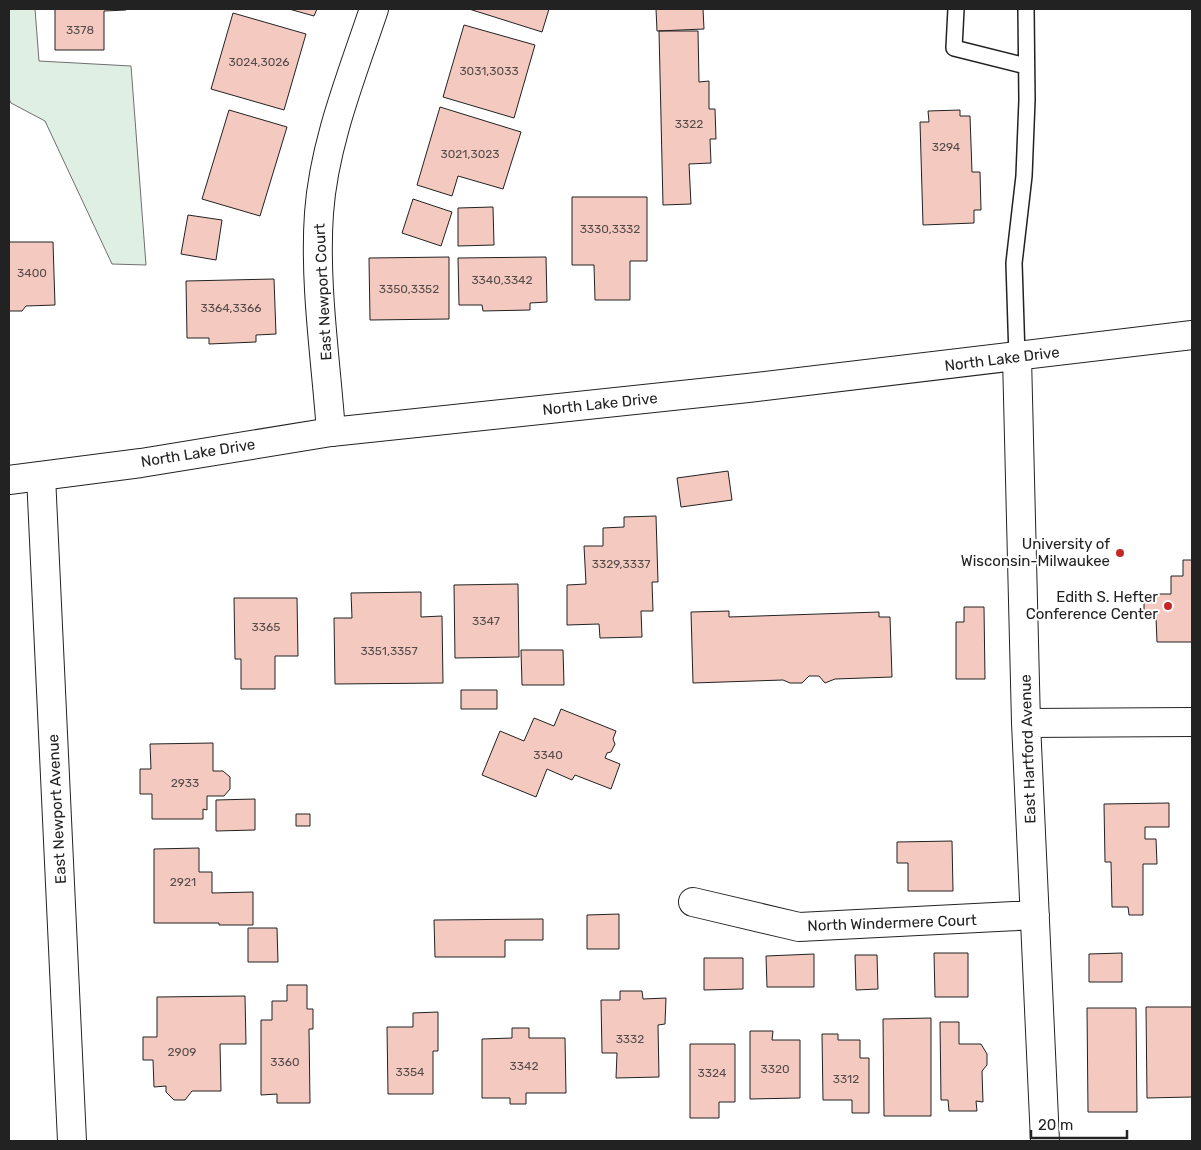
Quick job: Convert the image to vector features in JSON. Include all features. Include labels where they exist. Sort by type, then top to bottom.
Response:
[{"type":"street","name":"East Newport Court","points":[[331,432],[318,258],[319,212],[333,134],[374,9]]},
{"type":"street","name":"North Lake Drive","points":[[9,480],[141,463],[331,432],[1017,358],[1192,335]]},
{"type":"street","name":"East Hartford Avenue","points":[[1017,358],[1026,723],[1045,1141]]},
{"type":"street","name":"East Newport Avenue","points":[[41,476],[72,1141]]},
{"type":"street","points":[[1026,723],[1192,722]]},
{"type":"street","name":"North Windermere Court","points":[[693,902],[799,927],[1035,915]]},
{"type":"lane","points":[[956,9],[954,48],[1026,66]]},
{"type":"lane","points":[[1017,358],[1014,263],[1024,176],[1026,9]]},
{"type":"green space","points":[[9,9],[35,9],[39,61],[131,66],[146,265],[112,264],[45,121],[11,103],[9,99]]},
{"type":"building","points":[[55,9],[126,10],[104,11],[104,50],[55,50]]},
{"type":"building","points":[[289,9],[317,9],[314,16]]},
{"type":"building","points":[[469,9],[549,9],[542,32]]},
{"type":"building","points":[[656,9],[703,9],[704,29],[657,31]]},
{"type":"building","points":[[233,13],[306,34],[284,110],[211,89]]},
{"type":"building","points":[[464,25],[535,45],[514,118],[443,97]]},
{"type":"building","points":[[659,31],[698,31],[699,82],[709,81],[709,109],[715,109],[716,139],[710,139],[711,163],[689,164],[691,204],[663,205]]},
{"type":"building","points":[[440,107],[521,132],[503,189],[458,176],[452,196],[417,185]]},
{"type":"building","points":[[229,110],[287,127],[260,216],[202,199]]},
{"type":"building","points":[[960,110],[960,116],[970,116],[972,172],[980,172],[981,210],[974,210],[974,223],[923,225],[920,122],[929,122],[928,111]]},
{"type":"building","points":[[572,197],[647,197],[647,261],[630,261],[630,300],[595,300],[594,265],[572,265]]},
{"type":"building","points":[[413,199],[452,212],[441,246],[402,233]]},
{"type":"building","points":[[493,207],[494,245],[458,246],[458,208]]},
{"type":"building","points":[[188,215],[222,220],[216,260],[181,254]]},
{"type":"building","points":[[9,242],[53,242],[55,305],[26,306],[22,311],[9,311]]},
{"type":"building","points":[[449,257],[449,319],[370,320],[369,258]]},
{"type":"building","points":[[546,257],[547,302],[530,303],[530,310],[483,311],[482,305],[459,305],[458,258]]},
{"type":"building","points":[[274,279],[276,334],[256,335],[256,342],[209,344],[209,338],[187,338],[186,281]]},
{"type":"building","points":[[728,471],[732,500],[681,507],[677,478]]},
{"type":"building","points":[[656,516],[658,582],[652,582],[653,611],[641,611],[642,637],[600,638],[599,624],[567,625],[567,585],[586,584],[584,546],[603,546],[603,528],[624,527],[624,517]]},
{"type":"building","name":"Edith S. Hefter Conference Center","points":[[1183,560],[1192,560],[1192,642],[1157,642],[1156,618],[1144,618],[1144,594],[1171,594],[1171,576],[1183,576]]},
{"type":"building","points":[[518,584],[519,657],[455,658],[454,585]]},
{"type":"building","points":[[421,592],[421,617],[442,616],[443,683],[335,684],[334,618],[352,618],[351,593]]},
{"type":"building","points":[[234,598],[297,598],[298,656],[275,656],[275,689],[241,689],[241,659],[235,659]]},
{"type":"building","points":[[964,607],[984,607],[985,679],[956,679],[956,622],[964,622]]},
{"type":"building","points":[[729,611],[729,617],[879,612],[879,617],[890,617],[892,677],[835,679],[825,683],[819,676],[809,676],[802,683],[790,683],[783,680],[693,683],[691,612]]},
{"type":"building","points":[[521,650],[563,650],[564,685],[522,685]]},
{"type":"building","points":[[461,690],[497,690],[497,709],[461,709]]},
{"type":"building","points":[[561,709],[616,731],[613,739],[615,744],[605,758],[620,764],[611,789],[575,775],[572,780],[547,769],[536,797],[482,775],[500,731],[524,741],[534,718],[554,726]]},
{"type":"building","points":[[213,743],[213,771],[223,771],[230,777],[230,789],[224,796],[207,796],[207,810],[203,809],[203,819],[152,819],[152,794],[140,794],[140,769],[151,769],[150,744]]},
{"type":"building","points":[[255,799],[255,830],[216,831],[216,800]]},
{"type":"building","points":[[1169,803],[1169,827],[1145,827],[1145,839],[1156,839],[1157,864],[1143,864],[1143,915],[1129,915],[1128,907],[1112,907],[1111,862],[1105,862],[1104,804]]},
{"type":"building","points":[[296,814],[310,814],[310,826],[296,826]]},
{"type":"building","points":[[952,841],[953,891],[908,891],[908,863],[897,863],[897,842]]},
{"type":"building","points":[[199,848],[199,872],[212,872],[212,893],[253,892],[253,925],[154,923],[154,849]]},
{"type":"building","points":[[619,914],[619,949],[587,949],[587,915]]},
{"type":"building","points":[[543,919],[543,940],[505,940],[505,957],[435,957],[434,920]]},
{"type":"building","points":[[248,928],[277,928],[278,962],[248,962]]},
{"type":"building","points":[[934,953],[968,953],[968,997],[935,997]]},
{"type":"building","points":[[1122,953],[1122,982],[1089,982],[1089,954]]},
{"type":"building","points":[[814,954],[814,987],[767,987],[766,956]]},
{"type":"building","points":[[855,955],[877,955],[878,989],[856,990]]},
{"type":"building","points":[[704,958],[743,958],[743,989],[704,990]]},
{"type":"building","points":[[287,985],[307,985],[307,1009],[313,1009],[313,1029],[309,1029],[310,1103],[277,1103],[277,1094],[261,1095],[261,1020],[272,1020],[272,1001],[287,1001]]},
{"type":"building","points":[[620,991],[642,991],[643,999],[666,998],[665,1024],[658,1025],[659,1077],[616,1078],[617,1053],[602,1053],[601,1000],[620,1000]]},
{"type":"building","points":[[245,996],[246,1044],[220,1044],[221,1091],[192,1091],[185,1100],[174,1100],[166,1092],[166,1086],[154,1087],[153,1060],[143,1060],[143,1037],[157,1037],[157,997]]},
{"type":"building","points":[[1146,1007],[1192,1007],[1192,1097],[1147,1098]]},
{"type":"building","points":[[1087,1008],[1136,1008],[1137,1112],[1088,1112]]},
{"type":"building","points":[[438,1012],[438,1051],[433,1051],[433,1094],[388,1094],[387,1027],[413,1027],[413,1013]]},
{"type":"building","points":[[931,1018],[931,1116],[884,1116],[883,1019]]},
{"type":"building","points":[[940,1022],[959,1022],[959,1044],[981,1044],[987,1054],[987,1065],[982,1071],[983,1102],[976,1101],[977,1111],[949,1111],[948,1100],[941,1100]]},
{"type":"building","points":[[512,1028],[529,1028],[529,1038],[565,1038],[566,1093],[526,1093],[526,1104],[510,1104],[510,1098],[482,1098],[482,1039],[512,1038]]},
{"type":"building","points":[[750,1031],[773,1031],[772,1040],[800,1040],[800,1098],[750,1099]]},
{"type":"building","points":[[822,1034],[838,1034],[838,1040],[860,1040],[860,1058],[869,1058],[869,1113],[852,1113],[852,1100],[823,1100]]},
{"type":"building","points":[[690,1044],[735,1044],[735,1102],[719,1102],[719,1118],[690,1118]]},
{"type":"place","name":"University of Wisconsin-Milwaukee","points":[[1120,553]]},
{"type":"place","name":"Edith S. Hefter Conference Center","points":[[1168,606]]}]
